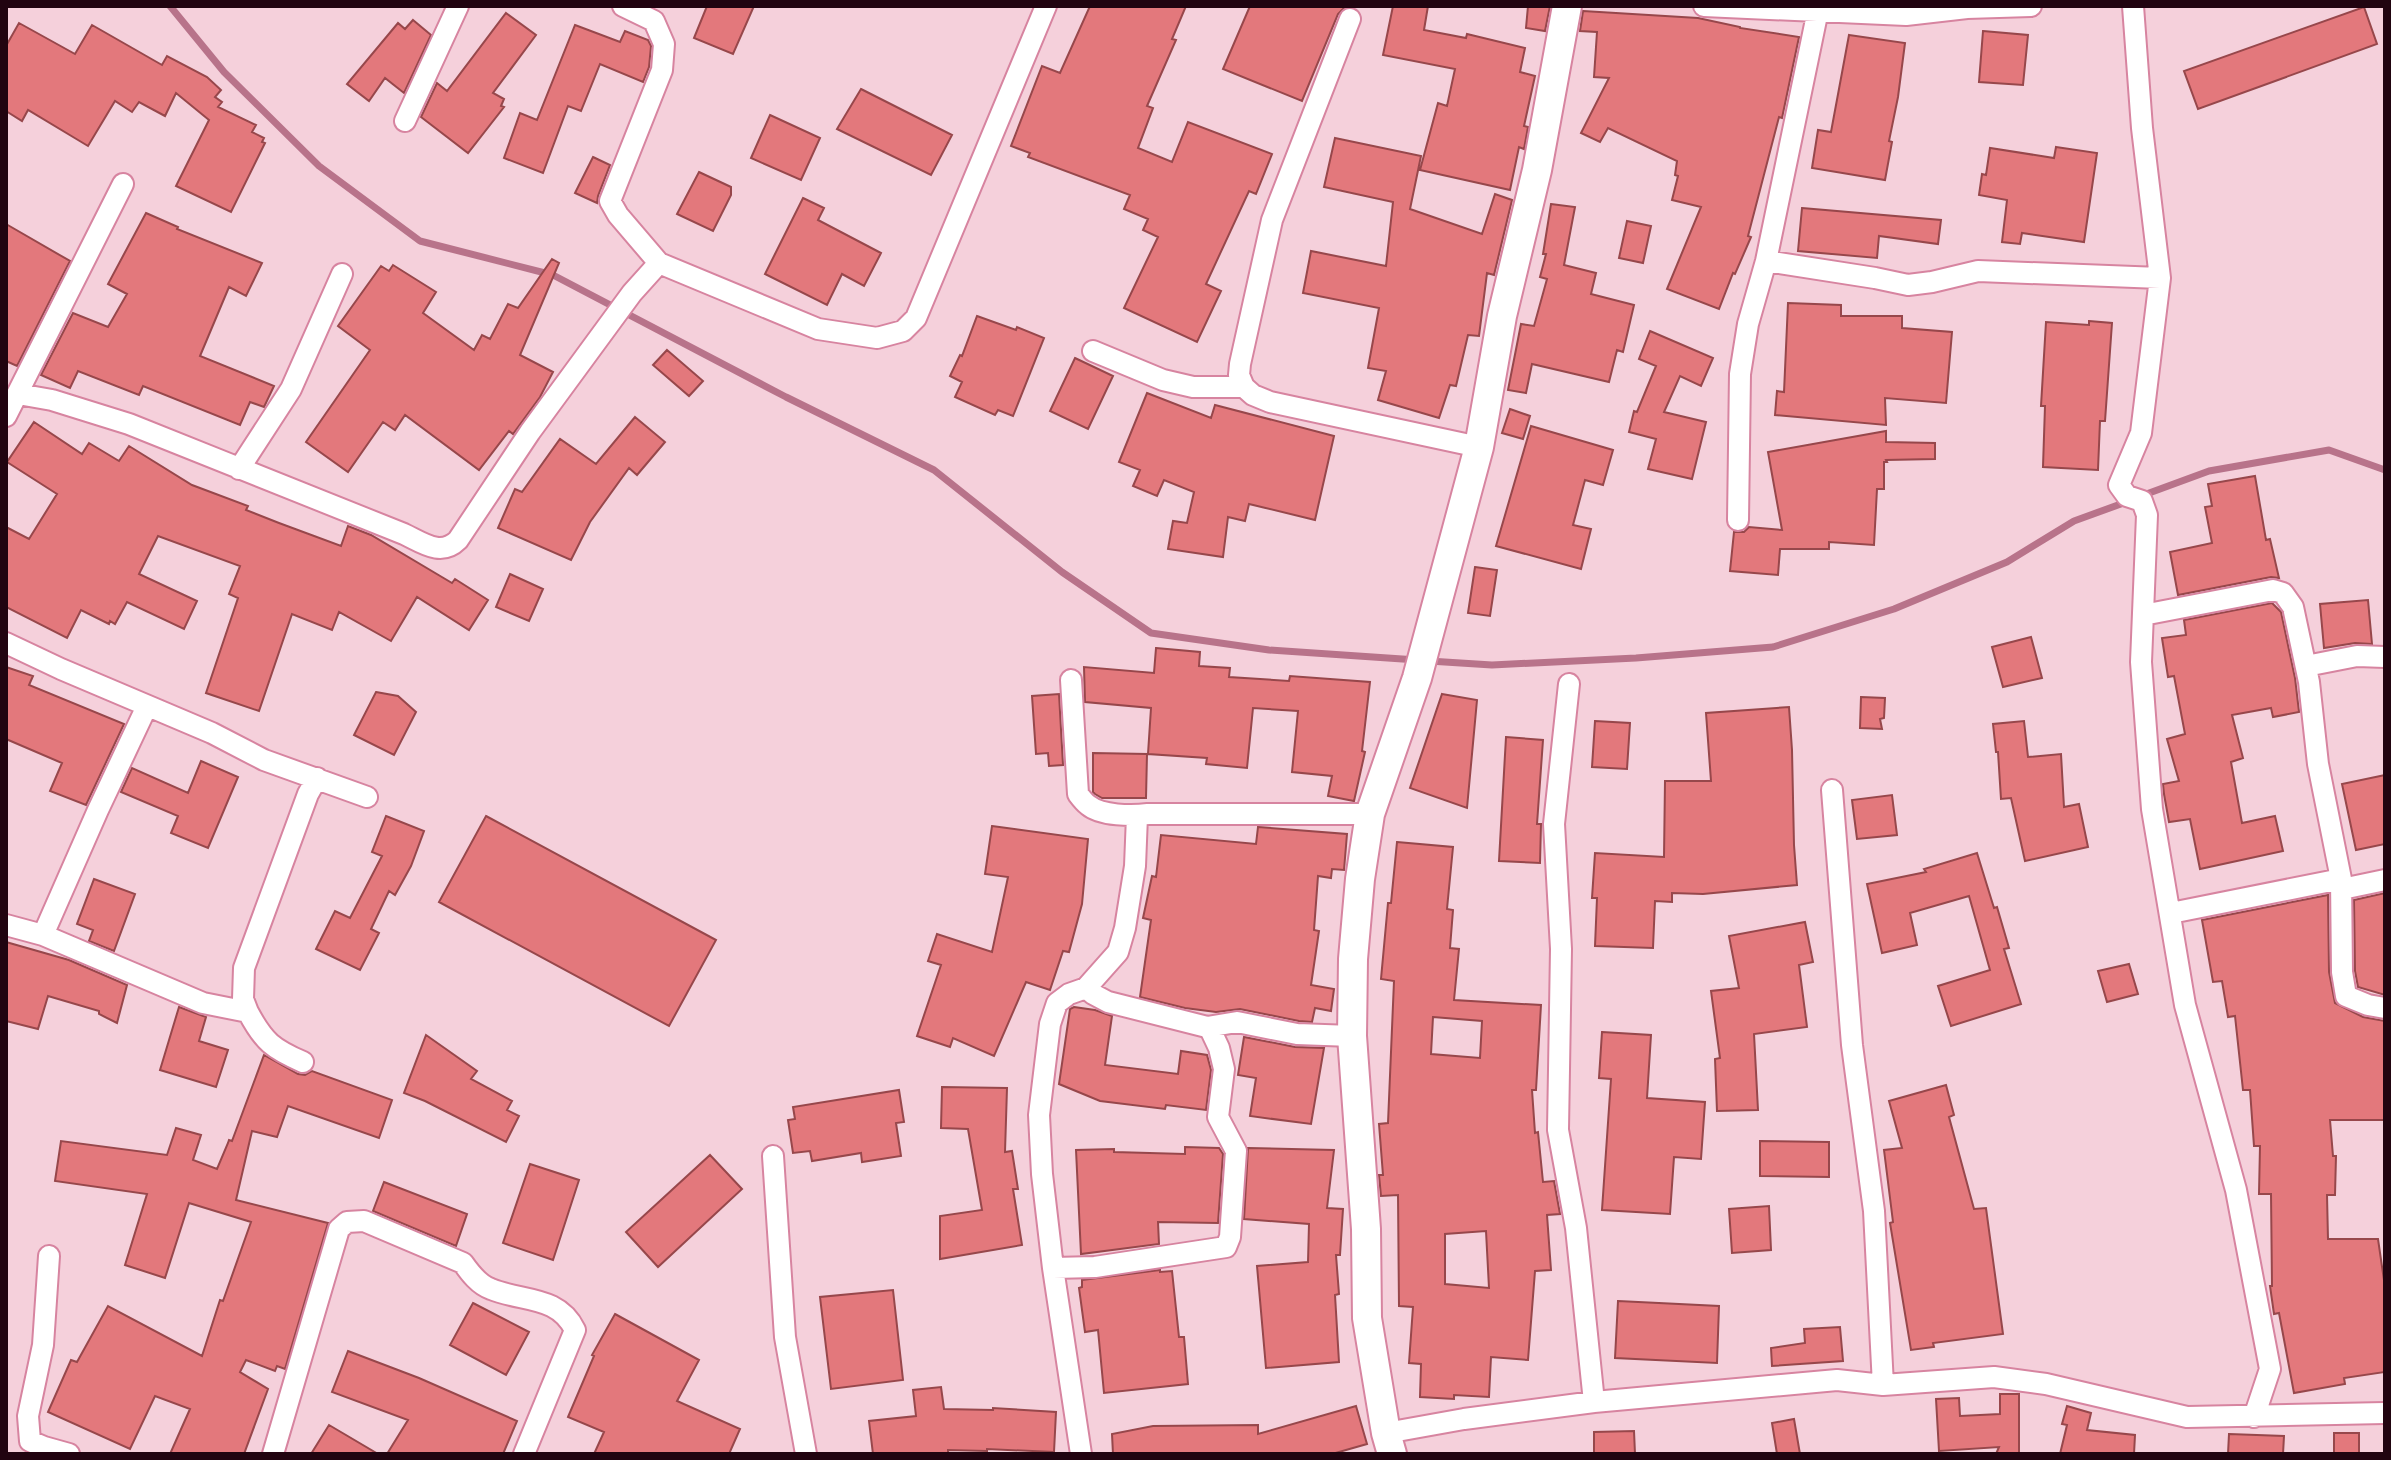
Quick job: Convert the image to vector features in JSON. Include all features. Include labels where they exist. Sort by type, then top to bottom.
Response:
[{"type":"street","points":[[405,121],[458,6]]},
{"type":"street","points":[[623,6],[654,21],[664,44],[662,70],[610,201],[618,215],[659,263],[818,329],[877,338],[903,331],[916,318],[1046,6]]},
{"type":"street","points":[[1567,6],[1537,170],[1502,316],[1479,447],[1417,678],[1370,814],[1360,879],[1353,959],[1352,1036],[1366,1229],[1367,1318],[1389,1444],[1464,1419],[1594,1402],[1837,1380],[1883,1385],[1994,1377],[2046,1384],[2187,1417],[2385,1413]]},
{"type":"street","points":[[1704,6],[1906,15],[1967,8],[2031,6]]},
{"type":"street","points":[[2133,6],[2142,128],[2160,278],[2141,433],[2119,485],[2127,496],[2142,501],[2147,515],[2141,662],[2152,809],[2185,1005],[2236,1190],[2270,1369],[2254,1417]]},
{"type":"street","points":[[1738,520],[1740,374],[1748,324],[1766,261],[1818,10]]},
{"type":"street","points":[[1350,19],[1272,220],[1239,375],[1244,387],[1253,395],[1270,402],[1479,447]]},
{"type":"street","points":[[6,416],[123,184]]},
{"type":"street","points":[[1766,261],[1908,285],[1978,271],[2160,278]]},
{"type":"street","points":[[18,394],[52,400],[129,424],[437,549],[452,547],[530,432],[638,286],[659,263]]},
{"type":"street","points":[[239,469],[291,389],[342,274]]},
{"type":"street","points":[[1093,351],[1163,380],[1193,387],[1244,387]]},
{"type":"street","points":[[2143,615],[2273,590],[2283,593],[2293,607],[2306,666],[2318,764],[2342,884],[2342,972],[2346,996],[2385,1008]]},
{"type":"street","points":[[6,643],[212,733],[264,760],[367,797]]},
{"type":"street","points":[[2306,666],[2357,656],[2385,657]]},
{"type":"street","points":[[1071,680],[1078,794],[1089,807],[1137,816],[1370,814]]},
{"type":"street","points":[[1569,684],[1554,824],[1561,949],[1558,1130],[1576,1228],[1594,1402]]},
{"type":"street","points":[[43,935],[147,706]]},
{"type":"street","points":[[303,1062],[277,1050],[257,1029],[243,999],[244,968],[308,794],[317,778]]},
{"type":"street","points":[[1832,790],[1852,1045],[1874,1211],[1883,1385]]},
{"type":"street","points":[[1081,1454],[1053,1268],[1039,1115],[1050,1024],[1057,1003],[1069,994],[1086,988],[1118,952],[1135,866],[1137,816]]},
{"type":"street","points":[[2171,913],[2342,884],[2385,880]]},
{"type":"street","points":[[6,925],[43,935],[203,1003],[248,1012]]},
{"type":"street","points":[[1086,988],[1108,1002],[1207,1027],[1237,1022],[1297,1034],[1352,1036]]},
{"type":"street","points":[[1053,1268],[1095,1267],[1226,1247],[1230,1237],[1236,1151],[1218,1117],[1224,1069],[1219,1048],[1207,1027]]},
{"type":"street","points":[[773,1156],[785,1337],[806,1454]]},
{"type":"street","points":[[273,1454],[339,1229],[347,1222],[364,1221],[463,1263],[488,1289],[555,1306],[570,1320],[575,1330],[524,1454]]},
{"type":"street","points":[[49,1256],[43,1345],[28,1416],[30,1441],[69,1454]]},
{"type":"building","points":[[707,6],[754,6],[733,54],[694,38]]},
{"type":"building","points":[[1090,6],[1186,6],[1172,39],[1176,40],[1147,106],[1153,108],[1138,148],[1172,162],[1188,122],[1272,154],[1256,194],[1249,191],[1206,284],[1221,291],[1197,342],[1124,308],[1158,237],[1143,230],[1148,219],[1124,209],[1130,195],[1028,157],[1030,153],[1011,146],[1042,66],[1060,73]]},
{"type":"building","points":[[1250,6],[1346,6],[1338,14],[1302,101],[1223,69]]},
{"type":"building","points":[[1393,6],[1428,6],[1424,30],[1466,38],[1467,34],[1525,48],[1520,72],[1535,76],[1524,126],[1528,127],[1524,149],[1519,147],[1510,190],[1420,170],[1438,103],[1447,106],[1455,69],[1383,55]]},
{"type":"building","points":[[1528,6],[1550,6],[1545,31],[1526,28]]},
{"type":"building","points":[[2364,7],[2377,44],[2198,109],[2184,71]]},
{"type":"building","points":[[1583,11],[1698,18],[1799,37],[1782,118],[1779,117],[1748,236],[1751,237],[1719,309],[1667,289],[1701,207],[1672,200],[1678,176],[1675,175],[1677,161],[1608,128],[1600,142],[1581,133],[1609,78],[1594,77],[1597,32],[1580,31]]},
{"type":"building","points":[[506,13],[536,35],[493,93],[504,99],[501,106],[504,107],[468,153],[421,117],[437,83],[447,91]]},
{"type":"building","points":[[413,20],[431,35],[404,93],[385,78],[369,101],[347,84],[398,23],[405,29]]},
{"type":"building","points":[[19,23],[75,54],[92,25],[162,65],[167,56],[207,77],[221,90],[215,97],[222,102],[218,107],[256,125],[252,132],[264,138],[262,142],[265,143],[231,212],[176,186],[209,120],[176,93],[165,116],[139,102],[132,112],[115,101],[88,146],[28,110],[22,121],[6,111],[6,46]]},
{"type":"building","points":[[575,25],[620,42],[625,31],[648,40],[651,46],[649,67],[643,82],[600,64],[581,111],[568,106],[543,173],[504,158],[520,113],[537,120]]},
{"type":"building","points":[[1983,31],[2028,35],[2023,85],[1979,82]]},
{"type":"building","points":[[1849,35],[1905,43],[1885,180],[1812,168],[1818,130],[1831,132]]},
{"type":"building","points":[[861,89],[952,135],[931,175],[837,129]]},
{"type":"building","points":[[770,115],[820,138],[801,180],[751,158]]},
{"type":"building","points":[[1335,138],[1421,156],[1410,209],[1482,234],[1495,194],[1512,200],[1494,275],[1487,273],[1479,336],[1468,335],[1456,386],[1450,385],[1439,418],[1378,400],[1386,371],[1368,368],[1379,308],[1303,293],[1311,251],[1386,266],[1393,202],[1324,187]]},
{"type":"building","points":[[2056,147],[2097,153],[2084,242],[2022,233],[2020,244],[2002,242],[2007,200],[1979,195],[1990,148],[2054,158]]},
{"type":"building","points":[[593,157],[610,165],[597,203],[575,193]]},
{"type":"building","points":[[699,172],[731,187],[731,195],[713,231],[677,214]]},
{"type":"building","points":[[803,198],[824,208],[818,220],[881,253],[864,286],[842,274],[827,305],[765,274]]},
{"type":"building","points":[[1551,204],[1575,207],[1564,265],[1596,273],[1591,294],[1634,305],[1623,352],[1617,350],[1609,382],[1532,364],[1526,393],[1508,390],[1521,324],[1534,326],[1547,279],[1540,277],[1546,254],[1543,254]]},
{"type":"building","points":[[1802,208],[1941,220],[1938,244],[1879,236],[1877,258],[1798,251]]},
{"type":"building","points":[[146,213],[177,229],[262,263],[246,296],[229,287],[200,356],[274,386],[264,407],[250,402],[240,425],[143,386],[139,395],[78,371],[70,388],[41,375],[73,313],[108,327],[127,294],[108,284]]},
{"type":"building","points":[[1627,221],[1651,226],[1643,263],[1619,258]]},
{"type":"building","points":[[6,224],[70,261],[17,366],[6,361]]},
{"type":"building","points":[[552,259],[559,263],[520,355],[553,372],[540,397],[513,434],[509,431],[479,470],[405,415],[395,430],[383,422],[348,472],[306,442],[370,350],[338,326],[381,266],[389,271],[393,265],[436,292],[423,313],[474,350],[482,335],[490,339],[508,304],[518,308]]},
{"type":"building","points":[[1788,303],[1841,305],[1841,316],[1902,316],[1902,328],[1952,332],[1946,403],[1885,398],[1886,425],[1775,415],[1777,391],[1784,392]]},
{"type":"building","points":[[977,316],[1044,338],[1013,416],[998,410],[995,415],[955,397],[962,382],[950,376],[962,356]]},
{"type":"building","points":[[2089,321],[2112,323],[2105,421],[2100,421],[2098,470],[2043,467],[2045,406],[2041,406],[2046,322],[2089,325]]},
{"type":"building","points":[[1650,331],[1713,358],[1701,386],[1680,376],[1664,412],[1706,422],[1692,479],[1648,469],[1656,439],[1629,432],[1634,411],[1637,412],[1656,366],[1639,359]]},
{"type":"building","points":[[667,350],[703,381],[689,396],[653,365]]},
{"type":"building","points":[[1075,358],[1113,376],[1088,429],[1050,411]]},
{"type":"building","points":[[1147,393],[1211,418],[1215,405],[1334,436],[1315,520],[1249,504],[1245,521],[1228,517],[1223,557],[1168,549],[1173,521],[1187,523],[1194,492],[1164,480],[1157,496],[1133,486],[1140,470],[1119,462]]},
{"type":"building","points":[[1510,409],[1530,416],[1523,439],[1502,433]]},
{"type":"building","points":[[635,417],[665,442],[637,475],[629,468],[590,522],[571,560],[498,528],[515,489],[522,492],[560,439],[596,464]]},
{"type":"building","points":[[34,422],[82,454],[89,443],[119,461],[129,446],[192,485],[248,506],[246,510],[341,546],[348,526],[371,535],[452,583],[455,579],[488,600],[469,630],[417,597],[391,641],[339,612],[332,630],[292,614],[259,711],[206,693],[238,598],[229,594],[240,566],[158,536],[139,574],[197,601],[184,629],[127,602],[115,624],[81,610],[67,638],[6,607],[6,527],[29,539],[57,494],[7,462]]},
{"type":"building","points":[[1531,426],[1613,450],[1603,485],[1585,480],[1573,525],[1591,529],[1581,569],[1496,546]]},
{"type":"building","points":[[1886,431],[1886,442],[1935,443],[1935,459],[1884,462],[1884,489],[1877,489],[1874,545],[1829,542],[1829,549],[1780,549],[1778,575],[1730,571],[1734,532],[1744,532],[1749,527],[1782,530],[1768,452]]},
{"type":"building","points":[[2255,476],[2266,540],[2270,539],[2279,578],[2178,595],[2170,552],[2212,543],[2205,507],[2212,506],[2208,484]]},
{"type":"building","points":[[1475,567],[1497,570],[1490,616],[1468,613]]},
{"type":"building","points":[[510,574],[543,589],[529,621],[496,607]]},
{"type":"building","points":[[2368,600],[2372,644],[2355,643],[2324,648],[2320,604]]},
{"type":"building","points":[[2272,603],[2281,612],[2299,712],[2273,717],[2271,708],[2232,715],[2243,758],[2231,762],[2242,823],[2275,816],[2283,851],[2200,869],[2190,819],[2169,822],[2164,794],[2163,784],[2179,781],[2167,739],[2185,734],[2174,676],[2168,677],[2162,638],[2186,635],[2184,620]]},
{"type":"building","points":[[2031,637],[2042,678],[2003,687],[1992,647]]},
{"type":"building","points":[[1156,648],[1200,652],[1199,666],[1230,668],[1229,677],[1289,681],[1290,676],[1370,682],[1362,751],[1365,752],[1354,801],[1328,796],[1332,776],[1292,772],[1298,711],[1253,708],[1247,768],[1206,764],[1207,758],[1148,754],[1151,708],[1085,702],[1084,667],[1154,673]]},
{"type":"building","points":[[6,667],[33,676],[29,685],[124,724],[86,805],[50,791],[62,763],[6,739]]},
{"type":"building","points":[[376,692],[398,696],[416,712],[394,755],[354,735]]},
{"type":"building","points":[[1059,694],[1063,765],[1049,766],[1048,753],[1036,754],[1032,696]]},
{"type":"building","points":[[1442,694],[1477,700],[1467,808],[1410,788]]},
{"type":"building","points":[[1861,697],[1885,698],[1884,718],[1880,719],[1882,729],[1860,728]]},
{"type":"building","points":[[1789,707],[1797,885],[1703,894],[1672,893],[1672,902],[1655,901],[1653,948],[1595,946],[1597,898],[1592,898],[1595,853],[1664,857],[1665,781],[1711,781],[1706,713]]},
{"type":"building","points":[[1595,721],[1630,723],[1627,769],[1592,767]]},
{"type":"building","points":[[2024,721],[2028,757],[2061,754],[2064,807],[2079,804],[2088,847],[2025,861],[2011,798],[2001,799],[1993,724]]},
{"type":"building","points":[[1506,737],[1543,740],[1537,824],[1541,824],[1540,863],[1499,861]]},
{"type":"building","points":[[1093,753],[1147,754],[1146,798],[1102,798],[1095,794]]},
{"type":"building","points":[[201,761],[238,777],[208,848],[171,833],[178,816],[121,792],[132,768],[188,793]]},
{"type":"building","points":[[2385,775],[2385,844],[2356,850],[2342,784]]},
{"type":"building","points":[[1892,795],[1897,835],[1857,839],[1852,800]]},
{"type":"building","points":[[386,816],[424,831],[411,866],[395,895],[389,891],[371,929],[379,933],[360,970],[316,949],[335,911],[350,918],[382,856],[372,852]]},
{"type":"building","points":[[486,816],[716,940],[669,1026],[439,902]]},
{"type":"building","points":[[992,826],[1088,839],[1082,904],[1069,952],[1063,951],[1050,990],[1026,982],[994,1056],[953,1038],[950,1047],[917,1036],[941,965],[928,961],[937,934],[992,952],[1008,877],[985,874]]},
{"type":"building","points":[[1258,827],[1347,834],[1344,870],[1332,869],[1331,878],[1318,876],[1314,930],[1319,931],[1311,985],[1334,989],[1331,1011],[1315,1008],[1312,1022],[1240,1009],[1216,1012],[1185,1008],[1140,997],[1151,920],[1143,918],[1152,876],[1156,877],[1161,835],[1256,844]]},
{"type":"building","points":[[1397,842],[1453,847],[1447,909],[1453,910],[1450,948],[1459,949],[1454,1000],[1541,1005],[1536,1090],[1532,1090],[1535,1133],[1538,1132],[1543,1182],[1554,1181],[1560,1214],[1547,1215],[1551,1270],[1535,1271],[1528,1360],[1491,1357],[1489,1397],[1420,1397],[1421,1364],[1409,1363],[1413,1307],[1399,1306],[1398,1195],[1381,1196],[1379,1175],[1383,1175],[1379,1124],[1388,1123],[1394,981],[1381,979],[1388,903],[1391,903]],"holes":[[[1433,1017],[1482,1021],[1480,1058],[1431,1054]],[[1486,1231],[1489,1288],[1445,1284],[1445,1234]]]},
{"type":"building","points":[[1977,853],[2009,948],[2004,949],[2021,1004],[1951,1026],[1938,986],[1990,970],[1969,896],[1910,913],[1917,945],[1882,953],[1867,884],[1926,872],[1924,869]]},
{"type":"building","points":[[94,879],[135,894],[114,951],[89,941],[93,930],[77,924]]},
{"type":"building","points":[[2385,893],[2385,995],[2358,987],[2354,900]]},
{"type":"building","points":[[2328,895],[2329,972],[2335,1003],[2363,1017],[2385,1021],[2385,1120],[2330,1120],[2333,1156],[2336,1156],[2335,1195],[2327,1195],[2328,1239],[2378,1239],[2385,1287],[2385,1372],[2344,1378],[2345,1384],[2294,1393],[2279,1313],[2274,1314],[2270,1286],[2271,1194],[2259,1194],[2260,1146],[2254,1146],[2250,1090],[2243,1090],[2235,1016],[2228,1017],[2222,981],[2213,982],[2202,920]]},
{"type":"building","points":[[1805,922],[1813,962],[1799,965],[1807,1027],[1754,1034],[1758,1110],[1717,1111],[1715,1059],[1720,1058],[1711,991],[1739,988],[1729,936]]},
{"type":"building","points":[[6,942],[69,960],[127,985],[117,1023],[99,1014],[99,1011],[48,996],[38,1029],[6,1021]]},
{"type":"building","points":[[2129,964],[2138,994],[2107,1002],[2098,971]]},
{"type":"building","points":[[179,1007],[206,1017],[199,1041],[228,1050],[216,1087],[160,1070]]},
{"type":"building","points":[[1074,1007],[1112,1016],[1105,1065],[1178,1074],[1181,1051],[1207,1055],[1211,1070],[1206,1110],[1166,1105],[1165,1109],[1100,1101],[1059,1084],[1070,1009]]},
{"type":"building","points":[[1602,1032],[1651,1035],[1647,1098],[1705,1102],[1701,1159],[1674,1157],[1670,1214],[1602,1210],[1611,1079],[1599,1078]]},
{"type":"building","points":[[426,1035],[477,1071],[471,1079],[512,1101],[507,1110],[519,1116],[506,1142],[404,1093]]},
{"type":"building","points":[[1244,1037],[1295,1047],[1324,1048],[1311,1124],[1250,1116],[1256,1078],[1238,1075]]},
{"type":"building","points":[[264,1055],[298,1074],[305,1075],[312,1071],[392,1100],[379,1138],[288,1106],[277,1137],[252,1131],[236,1200],[328,1223],[285,1369],[277,1366],[275,1371],[246,1360],[240,1372],[268,1389],[244,1454],[170,1454],[190,1409],[155,1396],[130,1449],[48,1412],[71,1360],[77,1362],[108,1306],[202,1356],[251,1222],[189,1203],[165,1278],[125,1265],[147,1194],[55,1181],[61,1141],[167,1155],[176,1128],[201,1135],[193,1160],[217,1169],[229,1140],[232,1141]]},
{"type":"building","points":[[1946,1085],[1954,1115],[1949,1117],[1974,1209],[1986,1208],[2003,1334],[1933,1343],[1934,1347],[1911,1350],[1890,1223],[1893,1222],[1884,1150],[1902,1148],[1889,1101]]},
{"type":"building","points":[[942,1087],[1007,1088],[1005,1152],[1012,1151],[1018,1189],[1013,1189],[1022,1245],[940,1259],[940,1216],[982,1210],[968,1129],[941,1128]]},
{"type":"building","points":[[899,1090],[904,1122],[896,1123],[901,1156],[862,1162],[861,1153],[812,1161],[810,1151],[793,1153],[788,1120],[795,1119],[793,1107]]},
{"type":"building","points":[[1760,1141],[1829,1142],[1829,1177],[1760,1176]]},
{"type":"building","points":[[1185,1147],[1219,1148],[1223,1154],[1218,1223],[1158,1222],[1159,1244],[1081,1254],[1076,1150],[1185,1154]]},
{"type":"building","points":[[1248,1148],[1334,1150],[1327,1208],[1343,1209],[1340,1255],[1336,1255],[1339,1362],[1266,1368],[1257,1266],[1308,1262],[1309,1224],[1244,1219]]},
{"type":"building","points":[[710,1155],[742,1189],[658,1267],[626,1232]]},
{"type":"building","points":[[530,1164],[579,1180],[553,1260],[503,1243]]},
{"type":"building","points":[[384,1182],[467,1214],[456,1246],[373,1211]]},
{"type":"building","points":[[1769,1206],[1771,1250],[1732,1253],[1729,1209]]},
{"type":"building","points":[[1172,1271],[1179,1337],[1184,1337],[1188,1384],[1104,1393],[1098,1330],[1085,1332],[1079,1288],[1082,1287],[1082,1280]]},
{"type":"building","points":[[893,1290],[903,1380],[831,1389],[820,1297]]},
{"type":"building","points":[[1618,1301],[1719,1306],[1717,1363],[1615,1358]]},
{"type":"building","points":[[473,1303],[529,1332],[506,1375],[450,1345]]},
{"type":"building","points":[[615,1314],[699,1360],[677,1401],[740,1429],[729,1454],[594,1454],[604,1432],[568,1417],[592,1355]]},
{"type":"building","points":[[1840,1327],[1843,1361],[1772,1366],[1771,1348],[1805,1343],[1804,1329]]},
{"type":"building","points":[[348,1351],[517,1421],[503,1454],[387,1454],[408,1420],[332,1392]]},
{"type":"building","points":[[941,1387],[944,1409],[1056,1412],[1054,1452],[987,1449],[948,1450],[948,1454],[873,1454],[869,1421],[916,1416],[913,1390]]},
{"type":"building","points":[[2000,1394],[2019,1394],[2019,1454],[1996,1454],[1999,1447],[1939,1451],[1936,1399],[1959,1398],[1960,1416],[2000,1414]]},
{"type":"building","points":[[1356,1406],[1367,1444],[1332,1454],[1113,1454],[1112,1434],[1153,1426],[1258,1425],[1258,1434]]},
{"type":"building","points":[[2067,1406],[2091,1413],[2087,1430],[2135,1435],[2134,1454],[2060,1454],[2067,1425],[2062,1424]]},
{"type":"building","points":[[1794,1419],[1800,1454],[1777,1454],[1772,1423]]},
{"type":"building","points":[[329,1425],[378,1454],[311,1454]]},
{"type":"building","points":[[1634,1431],[1635,1454],[1594,1454],[1594,1432]]},
{"type":"building","points":[[2334,1433],[2359,1433],[2359,1454],[2334,1454]]},
{"type":"building","points":[[2229,1434],[2284,1436],[2283,1454],[2228,1454]]},
{"type":"waterway","points":[[170,6],[224,72],[319,166],[420,241],[553,275],[786,397],[934,470],[1062,572],[1151,633],[1269,650],[1417,660]]},
{"type":"waterway","points":[[2141,496],[2209,471],[2329,450],[2385,470]]},
{"type":"waterway","points":[[1429,661],[1492,665],[1773,647],[1894,609],[2007,562],[2074,521],[2129,501]]}]
